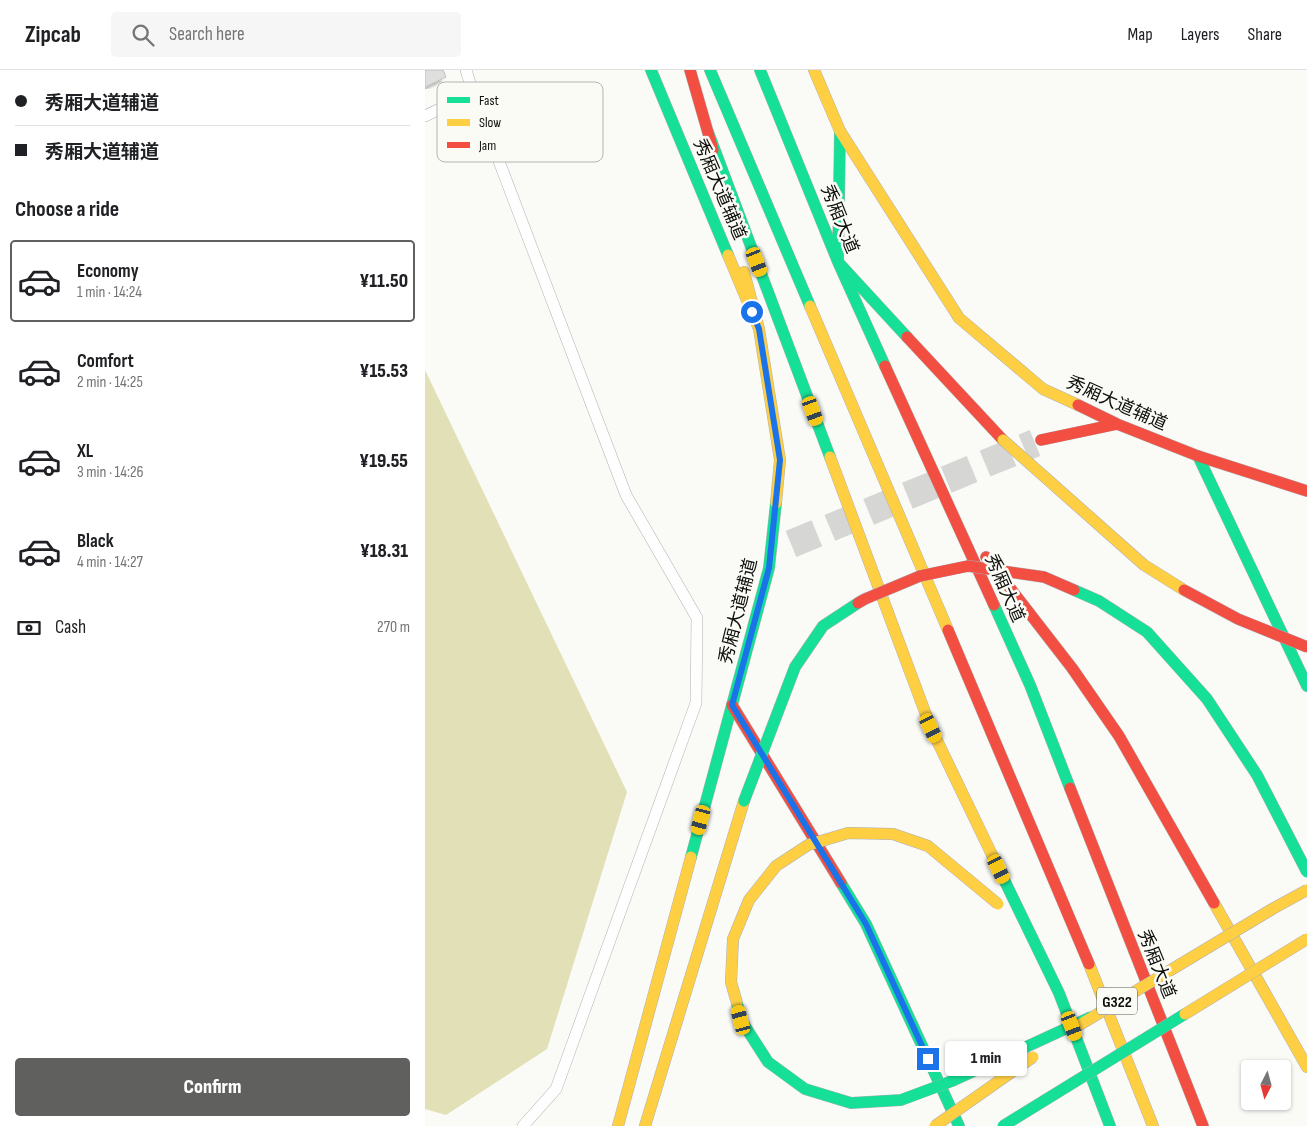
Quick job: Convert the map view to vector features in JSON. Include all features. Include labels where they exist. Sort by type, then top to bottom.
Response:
[{"type":"main road","name":"秀厢大道辅道","points":[[618,1126],[769,568],[780,460],[759,329],[651,70]]},
{"type":"main road","points":[[690,70],[735,235]]},
{"type":"main road","points":[[710,70],[1086,956],[1153,1126]]},
{"type":"main road","name":"秀厢大道","points":[[760,70],[838,262],[1029,685],[1203,1126]]},
{"type":"main road","name":"秀厢大道辅道","points":[[814,70],[840,131],[959,318],[1043,389],[1117,424],[1198,456],[1307,491]]},
{"type":"main road","points":[[840,131],[838,262],[1003,440],[1144,565],[1192,595],[1238,619],[1307,647]]},
{"type":"main road","points":[[708,132],[931,728],[1059,993],[1110,1126]]},
{"type":"main road","points":[[740,254],[759,329]]},
{"type":"main road","points":[[1041,440],[1117,424]]},
{"type":"main road","points":[[1198,456],[1307,686]]},
{"type":"main road","points":[[952,512],[1072,668],[1119,736],[1307,1067]]},
{"type":"main road","points":[[769,568],[780,556]]},
{"type":"main road","points":[[645,1126],[744,801],[795,667],[823,626],[865,599],[920,576],[968,566],[1044,577],[1099,601],[1147,632],[1207,699],[1257,775],[1307,872]]},
{"type":"main road","points":[[732,705],[866,924],[959,1126]]},
{"type":"main road","points":[[1001,908],[928,846],[893,834],[848,833],[808,845],[776,866],[749,900],[733,939],[731,982],[741,1020],[768,1062],[805,1089],[851,1103],[901,1100],[952,1081],[1091,1017]]},
{"type":"main road","name":"G322","points":[[935,1126],[1091,1017],[1307,890]]},
{"type":"main road","points":[[1015,928],[1059,993]]},
{"type":"main road","name":"G322","points":[[1003,1126],[1307,938]]},
{"type":"lane","points":[[465,70],[469,82]]},
{"type":"lane","points":[[425,116],[437,110]]},
{"type":"lane","points":[[499,162],[626,495],[697,618],[696,704],[556,1089],[523,1126]]},
{"type":"green space","points":[[425,370],[627,792],[547,1049],[446,1115],[425,1109]]},
{"type":"building","points":[[425,70],[443,70],[446,77],[425,87]]},
{"type":"tunnel","points":[[791,544],[1035,443]]},
{"type":"traffic: fast","points":[[651,70],[728,255]]},
{"type":"traffic: fast","points":[[710,70],[810,306]]},
{"type":"traffic: fast","points":[[760,70],[838,262],[885,366]]},
{"type":"traffic: fast","points":[[840,131],[838,262],[907,337]]},
{"type":"traffic: fast","points":[[708,132],[830,457]]},
{"type":"traffic: fast","points":[[1198,456],[1307,686]]},
{"type":"traffic: fast","points":[[691,857],[769,568],[776,503]]},
{"type":"traffic: fast","points":[[1074,590],[1099,601],[1147,632],[1207,699],[1257,775],[1307,872]]},
{"type":"traffic: fast","points":[[744,801],[795,667],[823,626],[858,603]]},
{"type":"traffic: fast","points":[[994,605],[1030,685],[1070,788]]},
{"type":"traffic: fast","points":[[994,859],[1059,993],[1110,1126]]},
{"type":"traffic: fast","points":[[841,883],[866,924],[959,1126]]},
{"type":"traffic: fast","points":[[737,1003],[741,1020],[768,1062],[805,1089],[851,1103],[901,1100],[952,1081],[1091,1017]]},
{"type":"traffic: fast","points":[[1003,1126],[1185,1014]]},
{"type":"traffic: slow","points":[[814,70],[840,131],[959,318],[1043,389],[1078,405]]},
{"type":"traffic: slow","points":[[728,255],[759,329],[780,460],[776,503]]},
{"type":"traffic: slow","points":[[744,272],[759,329]]},
{"type":"traffic: slow","points":[[810,306],[948,630]]},
{"type":"traffic: slow","points":[[1003,440],[1144,565],[1184,590]]},
{"type":"traffic: slow","points":[[830,457],[931,728],[994,859]]},
{"type":"traffic: slow","points":[[645,1126],[744,801]]},
{"type":"traffic: slow","points":[[737,1003],[731,982],[733,939],[749,900],[776,866],[808,845],[848,833],[893,834],[928,846],[998,904]]},
{"type":"traffic: slow","points":[[618,1126],[691,857]]},
{"type":"traffic: slow","points":[[1076,1027],[1307,890]]},
{"type":"traffic: slow","points":[[1214,903],[1307,1067]]},
{"type":"traffic: slow","points":[[1185,1014],[1307,939]]},
{"type":"traffic: slow","points":[[1089,964],[1153,1126]]},
{"type":"traffic: slow","points":[[935,1126],[1033,1057]]},
{"type":"traffic: jam","points":[[690,70],[713,150]]},
{"type":"traffic: jam","points":[[907,337],[1003,440]]},
{"type":"traffic: jam","points":[[885,366],[994,605]]},
{"type":"traffic: jam","points":[[1078,405],[1117,424],[1198,456],[1307,491]]},
{"type":"traffic: jam","points":[[1041,440],[1117,424]]},
{"type":"traffic: jam","points":[[986,557],[1072,668],[1119,736],[1214,903]]},
{"type":"traffic: jam","points":[[858,603],[920,576],[968,566],[1044,577],[1074,590]]},
{"type":"traffic: jam","points":[[1184,590],[1238,619],[1307,647]]},
{"type":"traffic: jam","points":[[948,630],[1089,964]]},
{"type":"traffic: jam","points":[[732,705],[841,883]]},
{"type":"traffic: jam","points":[[1070,788],[1203,1126]]},
{"type":"route","points":[[752,312],[759,329],[780,460],[769,568],[732,705],[866,924],[928,1059]]}]
